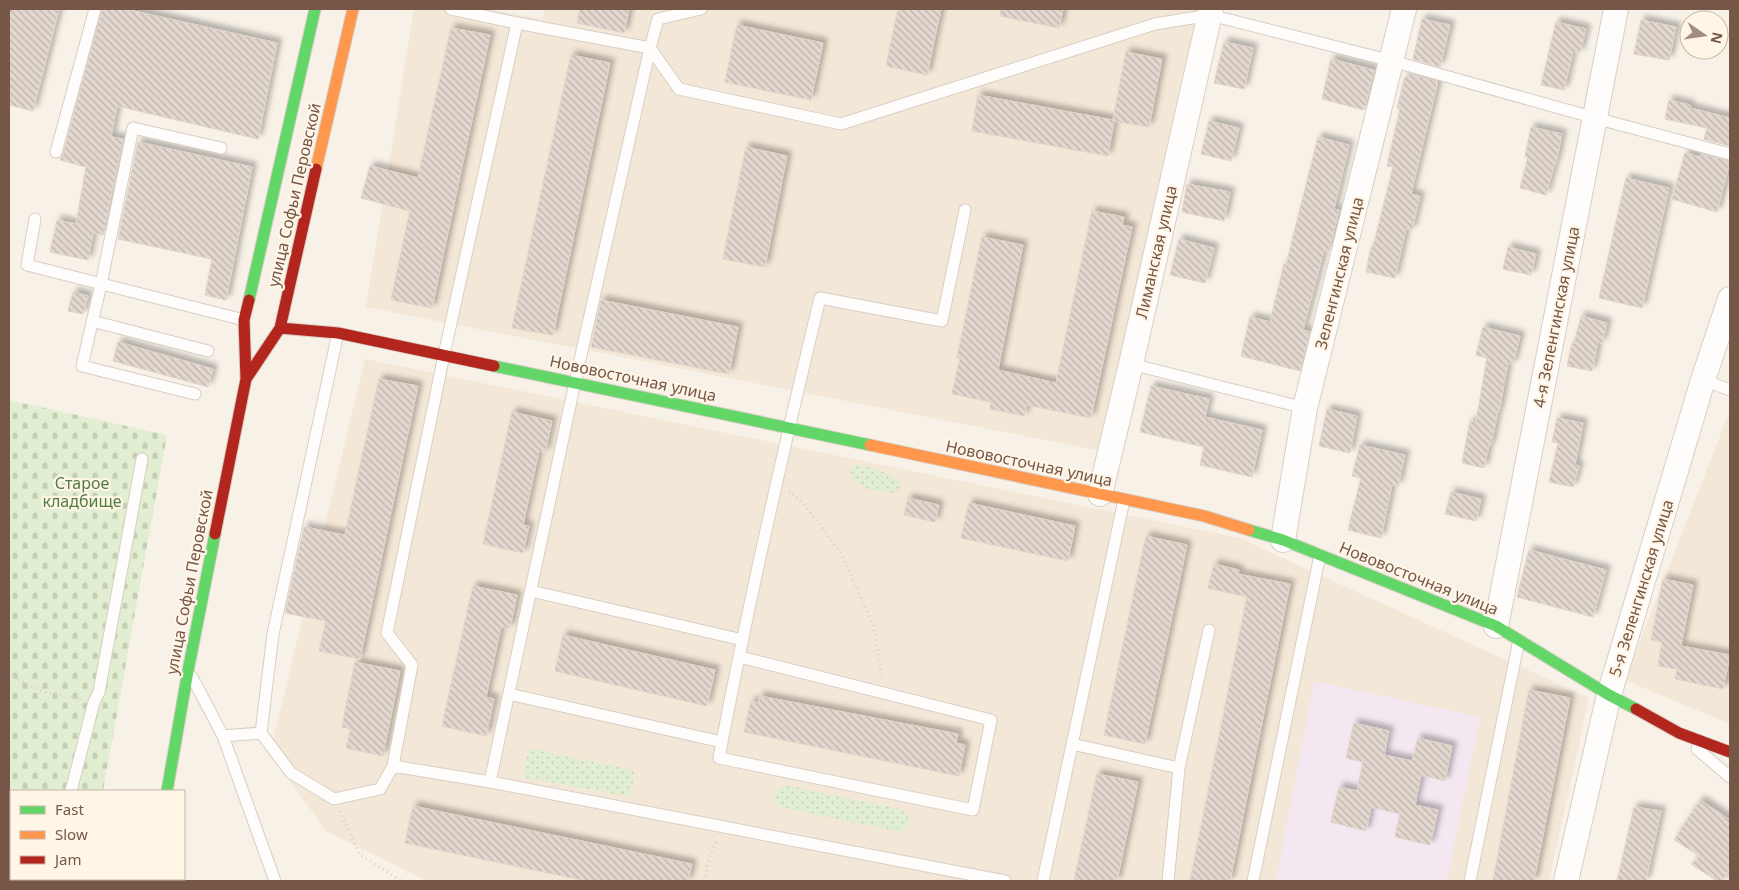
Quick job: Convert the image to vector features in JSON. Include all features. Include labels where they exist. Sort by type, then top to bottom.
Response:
[{"type":"main road","name":"улица Софьи Перовской","points":[[167,790],[188,671],[246,380],[249,321],[315,9]]},
{"type":"main road","name":"улица Софьи Перовской","points":[[246,380],[276,327],[353,9]]},
{"type":"main road","name":"Нововосточная улица","points":[[276,327],[338,332],[1204,516],[1283,540],[1496,626],[1609,696],[1678,733],[1730,752]]},
{"type":"street","name":"Зеленгинская улица","points":[[1283,540],[1306,408],[1404,9]]},
{"type":"street","name":"4-я Зеленгинская улица","points":[[1496,626],[1616,9]]},
{"type":"street","name":"Лиманская улица","points":[[1100,494],[1210,12]]},
{"type":"street","name":"5-я Зеленгинская улица","points":[[1566,881],[1609,696],[1703,380],[1730,299]]},
{"type":"lane","points":[[56,152],[95,9]]},
{"type":"lane","points":[[451,9],[650,48],[679,89],[840,124],[1155,24],[1210,12],[1730,154]]},
{"type":"lane","points":[[490,782],[575,382],[658,18],[701,9]]},
{"type":"lane","points":[[338,332],[273,634],[261,732],[291,773],[334,799],[380,789],[393,766],[412,665],[387,632],[444,355],[518,23]]},
{"type":"lane","points":[[195,394],[82,366],[133,128],[221,148]]},
{"type":"lane","points":[[740,657],[991,720],[972,810],[719,758],[743,640],[788,428],[820,298],[942,321],[964,210]]},
{"type":"lane","points":[[35,219],[26,265],[249,321]]},
{"type":"lane","points":[[92,322],[208,351]]},
{"type":"lane","points":[[1131,364],[1306,408]]},
{"type":"lane","points":[[1703,380],[1730,390]]},
{"type":"lane","points":[[71,790],[94,702],[99,692],[142,459]]},
{"type":"lane","points":[[1043,881],[1124,500]]},
{"type":"lane","points":[[1253,881],[1320,555]]},
{"type":"lane","points":[[531,591],[743,640]]},
{"type":"lane","points":[[1168,881],[1179,768],[1208,630]]},
{"type":"lane","points":[[1470,881],[1519,640]]},
{"type":"lane","points":[[188,671],[222,736],[275,881]]},
{"type":"lane","points":[[509,694],[722,742]]},
{"type":"lane","points":[[222,736],[261,732]]},
{"type":"lane","points":[[1678,733],[1730,777]]},
{"type":"lane","points":[[1072,744],[1179,768]]},
{"type":"lane","points":[[393,766],[490,782],[1004,881]]},
{"type":"path","points":[[777,481],[803,503],[841,553],[873,624],[881,666],[880,692]]},
{"type":"path","points":[[9,675],[44,692],[94,702]]},
{"type":"path","points":[[334,799],[359,854],[401,881]]},
{"type":"path","points":[[704,881],[710,856],[721,827]]},
{"type":"shaded area","points":[[414,9],[487,9],[542,19],[545,9],[1200,9],[1101,451],[366,307]]},
{"type":"shaded area","points":[[365,359],[1239,538],[1589,698],[1549,881],[427,881],[326,831],[270,753]]},
{"type":"shaded area","points":[[1730,410],[1730,724],[1625,680]]},
{"type":"shaded area","points":[[1314,681],[1480,717],[1447,881],[1276,881]]},
{"type":"green space","name":"Старое кладбище","points":[[9,400],[167,435],[103,790],[10,790],[10,880],[88,880],[9,881]]},
{"type":"green space","points":[[857,464],[887,474],[901,486],[896,493],[875,491],[863,487],[853,479],[850,472]]},
{"type":"green space","points":[[529,748],[635,771],[630,797],[523,777]]},
{"type":"green space","points":[[785,785],[904,810],[907,813],[909,822],[906,828],[900,832],[780,807],[774,798],[778,789]]},
{"type":"building","points":[[9,9],[59,9],[33,111],[9,105]]},
{"type":"building","points":[[102,9],[125,9],[277,43],[258,139],[117,106],[111,137],[123,139],[103,235],[93,233],[88,260],[50,252],[57,220],[76,224],[86,167],[60,160]]},
{"type":"building","points":[[580,9],[629,9],[624,33],[577,23]]},
{"type":"building","points":[[898,9],[941,9],[927,75],[886,66]]},
{"type":"building","points":[[1001,9],[1063,9],[1059,28],[1000,16]]},
{"type":"building","points":[[1422,19],[1450,25],[1440,67],[1413,59]]},
{"type":"building","points":[[1641,20],[1676,27],[1669,60],[1634,54]]},
{"type":"building","points":[[1556,22],[1586,29],[1580,53],[1573,52],[1564,90],[1541,85]]},
{"type":"building","points":[[737,25],[823,43],[811,100],[725,82]]},
{"type":"building","points":[[451,28],[490,35],[432,308],[391,300],[410,211],[361,198],[370,166],[418,178]]},
{"type":"building","points":[[1224,42],[1253,48],[1244,89],[1214,83]]},
{"type":"building","points":[[1126,52],[1162,59],[1149,127],[1114,121],[1108,156],[972,131],[978,95],[1113,120]]},
{"type":"building","points":[[571,55],[610,63],[553,335],[512,328]]},
{"type":"building","points":[[1331,59],[1374,70],[1364,110],[1322,99]]},
{"type":"building","points":[[1410,74],[1437,81],[1437,85],[1411,194],[1420,196],[1412,230],[1406,229],[1395,278],[1366,272],[1393,167],[1387,166],[1400,109],[1397,108],[1405,77],[1409,78]]},
{"type":"building","points":[[1669,100],[1690,105],[1690,108],[1730,118],[1730,146],[1704,139],[1707,128],[1665,119]]},
{"type":"building","points":[[1209,121],[1239,128],[1231,161],[1201,154]]},
{"type":"building","points":[[1531,127],[1562,134],[1556,163],[1546,195],[1520,188],[1528,157],[1525,157]]},
{"type":"building","points":[[1318,137],[1349,145],[1334,209],[1339,210],[1329,251],[1324,250],[1303,330],[1310,332],[1300,371],[1241,356],[1250,317],[1270,322]]},
{"type":"building","points":[[138,142],[252,167],[226,300],[205,295],[212,259],[118,239]]},
{"type":"building","points":[[746,147],[787,156],[765,267],[723,259]]},
{"type":"building","points":[[1685,153],[1700,157],[1701,154],[1730,161],[1717,212],[1672,199]]},
{"type":"building","points":[[1626,178],[1669,188],[1642,308],[1599,298]]},
{"type":"building","points":[[1187,184],[1230,192],[1224,221],[1182,212]]},
{"type":"building","points":[[1092,211],[1124,217],[1122,225],[1132,227],[1091,418],[1027,405],[1024,416],[990,409],[991,402],[952,394],[960,358],[957,358],[982,237],[1023,245],[998,370],[1056,383]]},
{"type":"building","points":[[1179,239],[1214,248],[1205,283],[1170,275]]},
{"type":"building","points":[[1508,247],[1536,254],[1531,275],[1503,269]]},
{"type":"building","points":[[73,292],[88,296],[83,314],[68,311]]},
{"type":"building","points":[[601,300],[738,327],[729,374],[591,347]]},
{"type":"building","points":[[1581,316],[1607,323],[1602,343],[1598,342],[1592,371],[1567,366]]},
{"type":"building","points":[[1483,327],[1520,336],[1513,364],[1508,363],[1499,412],[1484,468],[1462,463],[1470,421],[1476,422],[1487,358],[1476,355]]},
{"type":"building","points":[[118,342],[213,369],[208,387],[113,361]]},
{"type":"building","points":[[379,379],[418,386],[360,659],[319,651],[326,621],[285,613],[304,527],[345,535]]},
{"type":"building","points":[[1151,386],[1209,399],[1205,417],[1262,430],[1252,477],[1200,465],[1204,447],[1140,432]]},
{"type":"building","points":[[1327,409],[1357,416],[1350,453],[1319,446]]},
{"type":"building","points":[[512,412],[552,421],[545,453],[539,451],[523,525],[529,526],[523,553],[483,544]]},
{"type":"building","points":[[1557,418],[1583,423],[1575,465],[1579,466],[1573,487],[1549,482],[1558,443],[1552,442]]},
{"type":"building","points":[[1360,445],[1405,455],[1398,486],[1392,485],[1381,538],[1348,530],[1361,478],[1352,476]]},
{"type":"building","points":[[1451,492],[1481,499],[1476,521],[1445,514]]},
{"type":"building","points":[[908,498],[939,505],[935,522],[904,515]]},
{"type":"building","points":[[969,503],[1075,526],[1068,561],[961,538]]},
{"type":"building","points":[[1146,536],[1187,545],[1145,744],[1104,735]]},
{"type":"building","points":[[1529,550],[1606,570],[1593,617],[1517,597]]},
{"type":"building","points":[[1214,564],[1239,570],[1238,574],[1290,584],[1230,881],[1190,881],[1247,597],[1208,588]]},
{"type":"building","points":[[1663,579],[1693,585],[1681,646],[1730,655],[1723,689],[1675,679],[1677,669],[1658,666],[1662,642],[1651,640]]},
{"type":"building","points":[[473,586],[517,595],[510,628],[501,627],[486,697],[494,699],[486,736],[442,726]]},
{"type":"building","points":[[563,635],[715,670],[707,706],[555,671]]},
{"type":"building","points":[[355,662],[400,671],[383,756],[346,748],[351,729],[342,727]]},
{"type":"building","points":[[1529,690],[1570,698],[1534,881],[1493,881]]},
{"type":"building","points":[[760,696],[958,734],[956,743],[965,745],[959,776],[744,732],[751,701],[758,703]]},
{"type":"building","points":[[1354,723],[1389,731],[1384,755],[1412,761],[1418,738],[1452,746],[1445,781],[1421,775],[1415,805],[1438,810],[1430,845],[1395,837],[1400,814],[1371,807],[1366,831],[1331,822],[1339,787],[1357,791],[1363,762],[1346,758]]},
{"type":"building","points":[[1097,774],[1138,782],[1117,881],[1074,881]]},
{"type":"building","points":[[1700,800],[1730,820],[1730,868],[1722,881],[1717,881],[1691,864],[1700,856],[1674,840]]},
{"type":"building","points":[[413,806],[692,864],[688,881],[586,881],[405,843]]},
{"type":"building","points":[[1634,807],[1661,811],[1646,881],[1617,881]]},
{"type":"traffic: fast","points":[[249,300],[315,9]]},
{"type":"traffic: fast","points":[[494,366],[870,445]]},
{"type":"traffic: fast","points":[[1249,530],[1283,540],[1496,626],[1609,695],[1636,709]]},
{"type":"traffic: fast","points":[[167,790],[215,534]]},
{"type":"traffic: slow","points":[[316,169],[353,9]]},
{"type":"traffic: slow","points":[[870,445],[1204,516],[1249,530]]},
{"type":"traffic: jam","points":[[246,379],[280,328],[316,169]]},
{"type":"traffic: jam","points":[[215,534],[246,379],[244,320],[249,300]]},
{"type":"traffic: jam","points":[[280,328],[338,333],[494,366]]},
{"type":"traffic: jam","points":[[1636,709],[1679,733],[1730,752]]}]
